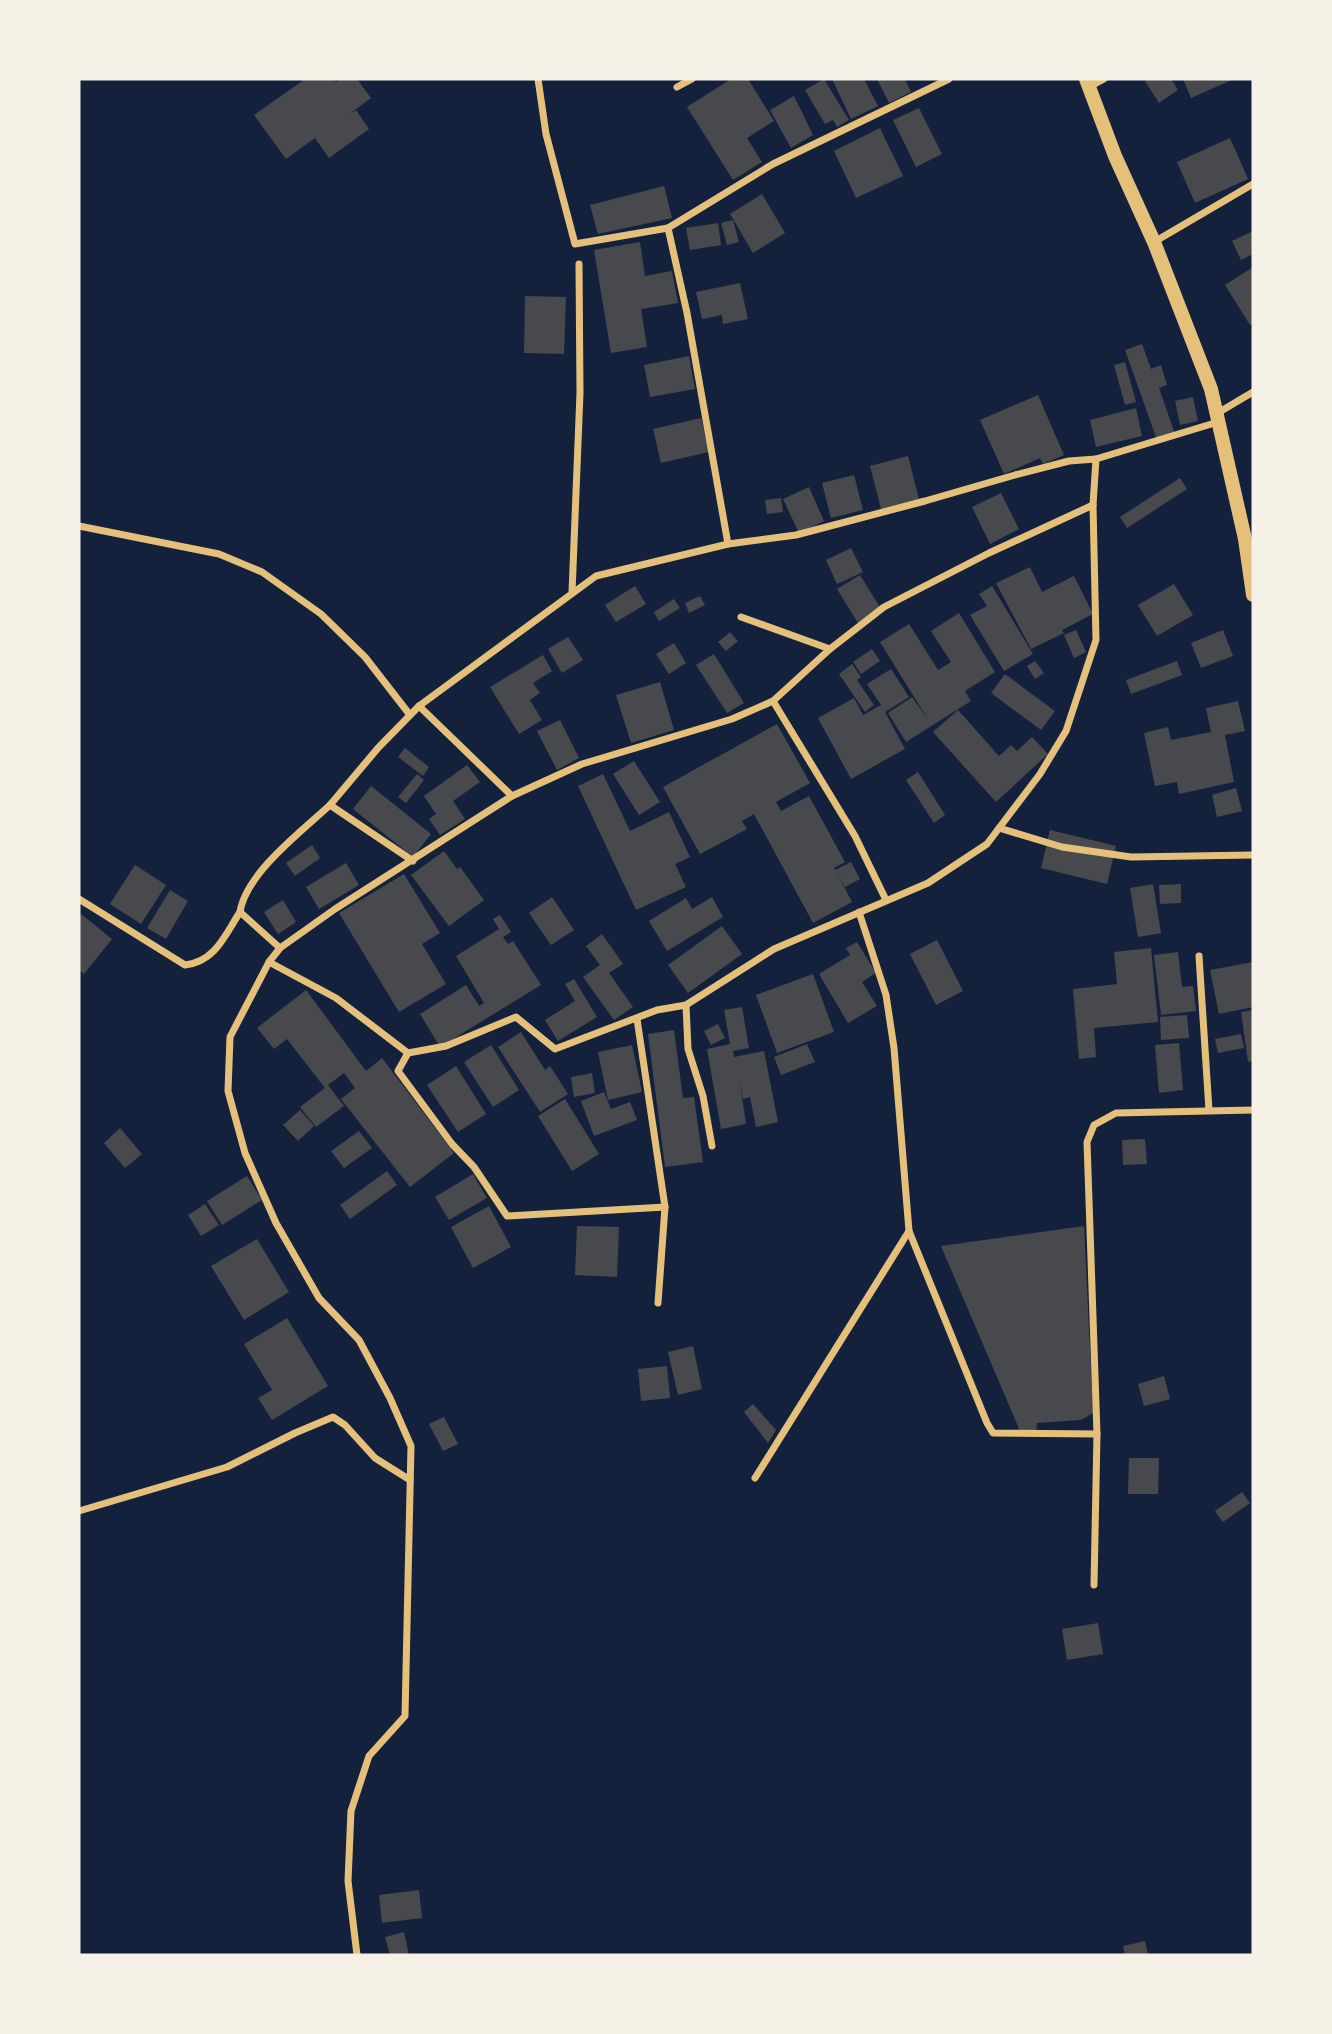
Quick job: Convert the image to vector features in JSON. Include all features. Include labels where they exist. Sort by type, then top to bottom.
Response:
[{"type":"main road","points":[[1088,83],[1115,156],[1154,242],[1211,389],[1249,538],[1253,595]]},
{"type":"street","points":[[538,79],[546,134],[575,244],[668,228],[773,164],[949,79]]},
{"type":"street","points":[[677,87],[692,79]]},
{"type":"street","points":[[1088,83],[1104,79]]},
{"type":"street","points":[[1154,242],[1253,184]]},
{"type":"street","points":[[668,228],[687,313],[728,544]]},
{"type":"street","points":[[572,593],[580,393],[579,264]]},
{"type":"street","points":[[79,899],[185,965],[197,964],[211,957],[240,912],[242,901],[268,864],[330,805],[419,705],[596,576],[728,544],[796,535],[1069,461],[1096,459],[1217,418],[1253,393]]},
{"type":"street","points":[[269,962],[336,998],[408,1053],[446,1046],[516,1017],[555,1049],[657,1010],[685,1005],[774,948],[928,883],[986,844],[1040,774],[1066,731],[1096,640],[1093,505],[1096,459]]},
{"type":"street","points":[[357,1955],[348,1881],[351,1811],[369,1756],[405,1716],[411,1446],[390,1398],[359,1340],[318,1298],[276,1223],[245,1153],[228,1091],[230,1037],[269,962],[280,948],[335,909],[512,796],[582,764],[732,719],[773,701],[830,649],[884,607],[989,553],[1093,505]]},
{"type":"street","points":[[79,526],[219,554],[262,572],[321,614],[365,657],[410,715]]},
{"type":"street","points":[[741,617],[830,649]]},
{"type":"street","points":[[773,701],[855,836],[886,900]]},
{"type":"street","points":[[419,705],[512,796]]},
{"type":"street","points":[[330,805],[413,861]]},
{"type":"street","points":[[999,828],[1062,847],[1132,857],[1253,855]]},
{"type":"street","points":[[240,912],[280,948]]},
{"type":"street","points":[[859,912],[886,995],[894,1048],[909,1231],[987,1423],[993,1433],[1097,1434]]},
{"type":"street","points":[[1199,956],[1209,1110]]},
{"type":"street","points":[[685,1005],[688,1049],[703,1096],[712,1146]]},
{"type":"street","points":[[637,1019],[665,1207],[659,1303]]},
{"type":"street","points":[[408,1053],[398,1071],[452,1144],[474,1167],[507,1216],[665,1207]]},
{"type":"street","points":[[1094,1585],[1097,1434],[1087,1142],[1094,1125],[1116,1113],[1253,1110]]},
{"type":"street","points":[[755,1478],[909,1231]]},
{"type":"street","points":[[79,1511],[227,1467],[333,1417],[345,1425],[375,1458],[410,1480]]},
{"type":"building","points":[[305,79],[334,79],[336,82],[340,79],[357,79],[371,98],[348,115],[356,110],[369,129],[329,158],[315,138],[286,159],[254,115]]},
{"type":"building","points":[[731,79],[748,79],[774,121],[747,138],[762,162],[733,180],[687,107]]},
{"type":"building","points":[[824,79],[849,120],[837,127],[833,120],[825,124],[805,90]]},
{"type":"building","points":[[832,79],[864,79],[878,106],[851,119]]},
{"type":"building","points":[[877,79],[905,79],[911,92],[889,103]]},
{"type":"building","points":[[1171,79],[1178,90],[1159,103],[1145,81]]},
{"type":"building","points":[[1183,79],[1234,79],[1191,98]]},
{"type":"building","points":[[794,96],[813,135],[791,148],[770,110]]},
{"type":"building","points":[[919,108],[942,154],[916,167],[893,120]]},
{"type":"building","points":[[880,128],[903,176],[856,198],[834,151]]},
{"type":"building","points":[[1230,138],[1248,179],[1195,203],[1177,162]]},
{"type":"building","points":[[664,186],[672,218],[598,234],[590,205]]},
{"type":"building","points":[[762,194],[785,233],[753,253],[730,214]]},
{"type":"building","points":[[733,220],[739,242],[727,245],[721,223]]},
{"type":"building","points":[[718,223],[721,245],[690,250],[686,228]]},
{"type":"building","points":[[1253,231],[1253,254],[1241,260],[1232,241]]},
{"type":"building","points":[[640,242],[645,276],[672,271],[678,303],[641,309],[647,347],[611,353],[594,250]]},
{"type":"building","points":[[1253,267],[1253,323],[1250,325],[1225,285]]},
{"type":"building","points":[[740,283],[748,319],[723,324],[722,315],[702,319],[696,292]]},
{"type":"building","points":[[525,296],[566,297],[564,354],[524,353]]},
{"type":"building","points":[[1142,344],[1151,369],[1161,365],[1167,385],[1159,388],[1175,434],[1157,440],[1125,350]]},
{"type":"building","points":[[689,356],[695,389],[650,397],[644,365]]},
{"type":"building","points":[[1125,362],[1136,402],[1125,405],[1114,365]]},
{"type":"building","points":[[1038,395],[1064,455],[1043,464],[1040,458],[1004,474],[980,420]]},
{"type":"building","points":[[1193,397],[1198,421],[1180,425],[1175,401]]},
{"type":"building","points":[[1136,408],[1142,436],[1096,447],[1090,420]]},
{"type":"building","points":[[701,418],[709,452],[661,463],[653,429]]},
{"type":"building","points":[[908,456],[919,499],[881,509],[870,466]]},
{"type":"building","points":[[854,475],[863,510],[831,518],[822,483]]},
{"type":"building","points":[[1180,478],[1187,489],[1127,528],[1120,517]]},
{"type":"building","points":[[809,487],[824,521],[799,533],[783,499]]},
{"type":"building","points":[[1001,493],[1019,529],[990,544],[972,507]]},
{"type":"building","points":[[781,498],[783,512],[767,514],[765,500]]},
{"type":"building","points":[[851,548],[863,572],[837,584],[826,560]]},
{"type":"building","points":[[1030,567],[1042,592],[1074,576],[1093,614],[1062,630],[1064,633],[1031,649],[996,583]]},
{"type":"building","points":[[860,575],[881,609],[858,623],[837,589]]},
{"type":"building","points":[[1174,584],[1193,615],[1157,636],[1138,605]]},
{"type":"building","points":[[635,586],[646,604],[616,622],[605,605]]},
{"type":"building","points":[[992,586],[1033,654],[1004,671],[970,615],[987,606],[979,594]]},
{"type":"building","points":[[700,596],[705,605],[689,613],[685,603]]},
{"type":"building","points":[[674,599],[680,608],[659,621],[654,612]]},
{"type":"building","points":[[959,613],[995,672],[965,691],[971,701],[906,742],[888,713],[912,697],[929,721],[880,642],[909,624],[938,670],[951,662],[931,631]]},
{"type":"building","points":[[1076,630],[1086,652],[1074,658],[1064,635]]},
{"type":"building","points":[[1223,630],[1233,656],[1201,668],[1191,643]]},
{"type":"building","points":[[730,632],[738,641],[726,651],[718,642]]},
{"type":"building","points":[[568,637],[583,660],[562,673],[548,649]]},
{"type":"building","points":[[674,643],[686,663],[669,674],[656,654]]},
{"type":"building","points":[[872,649],[880,661],[861,674],[853,662]]},
{"type":"building","points":[[714,654],[744,703],[727,713],[696,665]]},
{"type":"building","points":[[543,655],[552,671],[533,683],[540,693],[530,700],[542,720],[519,734],[490,687]]},
{"type":"building","points":[[1035,661],[1044,673],[1035,679],[1027,666]]},
{"type":"building","points":[[1177,661],[1182,675],[1131,694],[1126,680]]},
{"type":"building","points":[[852,664],[861,677],[857,680],[874,705],[865,712],[839,674]]},
{"type":"building","points":[[891,669],[909,697],[885,712],[905,749],[851,779],[818,718],[854,698],[863,715],[881,705],[867,684]]},
{"type":"building","points":[[1005,674],[1055,711],[1041,730],[991,693]]},
{"type":"building","points":[[660,682],[674,730],[631,743],[616,695]]},
{"type":"building","points":[[1238,701],[1245,731],[1225,735],[1234,782],[1179,794],[1177,782],[1155,786],[1144,733],[1168,727],[1171,740],[1211,732],[1206,708]]},
{"type":"building","points":[[958,710],[999,756],[1011,745],[1017,751],[1032,737],[1048,754],[996,802],[933,732]]},
{"type":"building","points":[[560,720],[579,758],[557,770],[537,731]]},
{"type":"building","points":[[777,724],[810,783],[776,802],[781,811],[809,796],[845,862],[834,868],[835,870],[851,862],[860,879],[845,887],[837,873],[852,902],[813,923],[754,814],[742,821],[747,829],[700,854],[663,787]]},
{"type":"building","points":[[405,748],[429,767],[423,776],[398,757]]},
{"type":"building","points":[[634,761],[660,802],[639,815],[613,774]]},
{"type":"building","points":[[467,765],[480,782],[453,801],[465,819],[440,835],[429,819],[436,814],[424,796]]},
{"type":"building","points":[[918,772],[945,815],[934,823],[906,780]]},
{"type":"building","points":[[417,774],[424,780],[406,803],[398,797]]},
{"type":"building","points":[[603,774],[630,831],[669,812],[690,857],[675,864],[686,887],[636,910],[578,786]]},
{"type":"building","points":[[371,786],[431,834],[413,857],[353,809]]},
{"type":"building","points":[[1236,788],[1242,811],[1217,817],[1212,795]]},
{"type":"building","points":[[1050,830],[1116,846],[1107,884],[1041,868]]},
{"type":"building","points":[[312,845],[320,858],[295,876],[286,863]]},
{"type":"building","points":[[444,851],[457,869],[460,867],[484,900],[449,926],[411,875]]},
{"type":"building","points":[[346,863],[359,885],[319,909],[306,887]]},
{"type":"building","points":[[135,865],[166,885],[141,924],[110,904]]},
{"type":"building","points":[[404,874],[440,933],[422,944],[446,984],[399,1012],[339,913]]},
{"type":"building","points":[[1153,884],[1161,933],[1138,937],[1130,888]]},
{"type":"building","points":[[1181,884],[1181,903],[1160,904],[1159,885]]},
{"type":"building","points":[[170,890],[188,901],[166,939],[147,928]]},
{"type":"building","points":[[552,897],[574,930],[551,945],[529,913]]},
{"type":"building","points":[[712,897],[723,917],[667,951],[649,921],[686,898],[692,909]]},
{"type":"building","points":[[283,900],[296,922],[278,934],[264,912]]},
{"type":"building","points":[[81,914],[112,939],[84,974],[79,970]]},
{"type":"building","points":[[500,915],[511,932],[503,937],[508,944],[513,941],[541,985],[440,1047],[420,1014],[466,985],[479,1006],[484,1003],[456,956],[499,929],[493,919]]},
{"type":"building","points":[[722,926],[742,954],[688,993],[668,965]]},
{"type":"building","points":[[602,934],[623,964],[609,973],[633,1007],[614,1020],[583,977],[600,965],[586,946]]},
{"type":"building","points":[[937,940],[963,991],[936,1005],[910,954]]},
{"type":"building","points":[[857,942],[876,973],[862,982],[877,1006],[848,1023],[819,974],[850,955],[846,948]]},
{"type":"building","points":[[1151,948],[1158,1022],[1094,1028],[1096,1057],[1079,1059],[1073,989],[1117,984],[1114,952]]},
{"type":"building","points":[[1178,952],[1182,987],[1193,986],[1196,1011],[1161,1015],[1154,955]]},
{"type":"building","points":[[1253,962],[1253,1007],[1219,1014],[1210,970]]},
{"type":"building","points":[[813,974],[834,1032],[777,1053],[756,995]]},
{"type":"building","points":[[574,979],[597,1017],[558,1041],[545,1020],[575,1001],[565,984]]},
{"type":"building","points":[[306,990],[366,1071],[382,1058],[454,1153],[410,1187],[341,1099],[355,1088],[344,1073],[328,1085],[344,1106],[316,1127],[300,1107],[325,1088],[287,1039],[274,1049],[257,1028]]},
{"type":"building","points":[[742,1007],[749,1048],[733,1051],[734,1057],[764,1051],[778,1122],[756,1127],[750,1097],[743,1099],[739,1077],[746,1124],[721,1129],[707,1049],[730,1044],[724,1010]]},
{"type":"building","points":[[1253,1010],[1253,1061],[1248,1062],[1241,1012]]},
{"type":"building","points":[[1187,1015],[1189,1038],[1161,1040],[1160,1017]]},
{"type":"building","points":[[718,1024],[725,1038],[711,1045],[704,1031]]},
{"type":"building","points":[[674,1030],[683,1098],[694,1097],[703,1162],[665,1167],[648,1034]]},
{"type":"building","points":[[521,1032],[545,1070],[550,1066],[568,1094],[540,1112],[498,1047]]},
{"type":"building","points":[[1241,1034],[1244,1048],[1218,1053],[1215,1039]]},
{"type":"building","points":[[1179,1043],[1183,1090],[1159,1093],[1155,1045]]},
{"type":"building","points":[[807,1044],[815,1062],[781,1075],[774,1057]]},
{"type":"building","points":[[491,1045],[519,1090],[493,1107],[464,1062]]},
{"type":"building","points":[[632,1045],[642,1092],[608,1100],[598,1052]]},
{"type":"building","points":[[456,1066],[486,1114],[458,1132],[427,1085]]},
{"type":"building","points":[[592,1073],[595,1093],[574,1097],[571,1077]]},
{"type":"building","points":[[604,1092],[611,1109],[630,1102],[637,1120],[594,1136],[581,1101]]},
{"type":"building","points":[[565,1099],[599,1154],[572,1171],[538,1116]]},
{"type":"building","points":[[300,1110],[314,1126],[298,1141],[283,1125]]},
{"type":"building","points":[[120,1128],[142,1154],[125,1168],[104,1143]]},
{"type":"building","points":[[359,1131],[372,1148],[344,1168],[331,1151]]},
{"type":"building","points":[[1145,1139],[1147,1164],[1123,1165],[1122,1140]]},
{"type":"building","points":[[387,1171],[397,1185],[350,1219],[340,1205]]},
{"type":"building","points":[[473,1174],[487,1198],[449,1220],[435,1197]]},
{"type":"building","points":[[247,1176],[262,1200],[222,1225],[207,1201]]},
{"type":"building","points":[[205,1204],[219,1225],[201,1236],[188,1215]]},
{"type":"building","points":[[489,1206],[511,1247],[473,1268],[451,1227]]},
{"type":"building","points":[[577,1226],[619,1227],[617,1277],[575,1275]]},
{"type":"building","points":[[1084,1226],[1093,1413],[1081,1420],[1037,1423],[1036,1431],[1020,1431],[941,1246]]},
{"type":"building","points":[[257,1239],[289,1292],[244,1320],[211,1266]]},
{"type":"building","points":[[287,1318],[328,1386],[272,1420],[258,1398],[272,1390],[244,1344]]},
{"type":"building","points":[[693,1346],[702,1389],[678,1395],[668,1352]]},
{"type":"building","points":[[667,1366],[670,1398],[641,1401],[638,1369]]},
{"type":"building","points":[[1164,1376],[1170,1399],[1144,1406],[1138,1384]]},
{"type":"building","points":[[753,1404],[776,1430],[768,1443],[744,1412]]},
{"type":"building","points":[[444,1417],[458,1444],[443,1451],[429,1424]]},
{"type":"building","points":[[1129,1458],[1159,1458],[1158,1494],[1128,1494]]},
{"type":"building","points":[[1242,1492],[1250,1503],[1223,1522],[1215,1511]]},
{"type":"building","points":[[1098,1623],[1103,1654],[1067,1660],[1062,1629]]},
{"type":"building","points":[[419,1890],[422,1918],[382,1923],[379,1895]]},
{"type":"building","points":[[404,1932],[409,1955],[390,1955],[385,1937]]},
{"type":"building","points":[[1145,1941],[1148,1955],[1125,1955],[1123,1946]]}]
